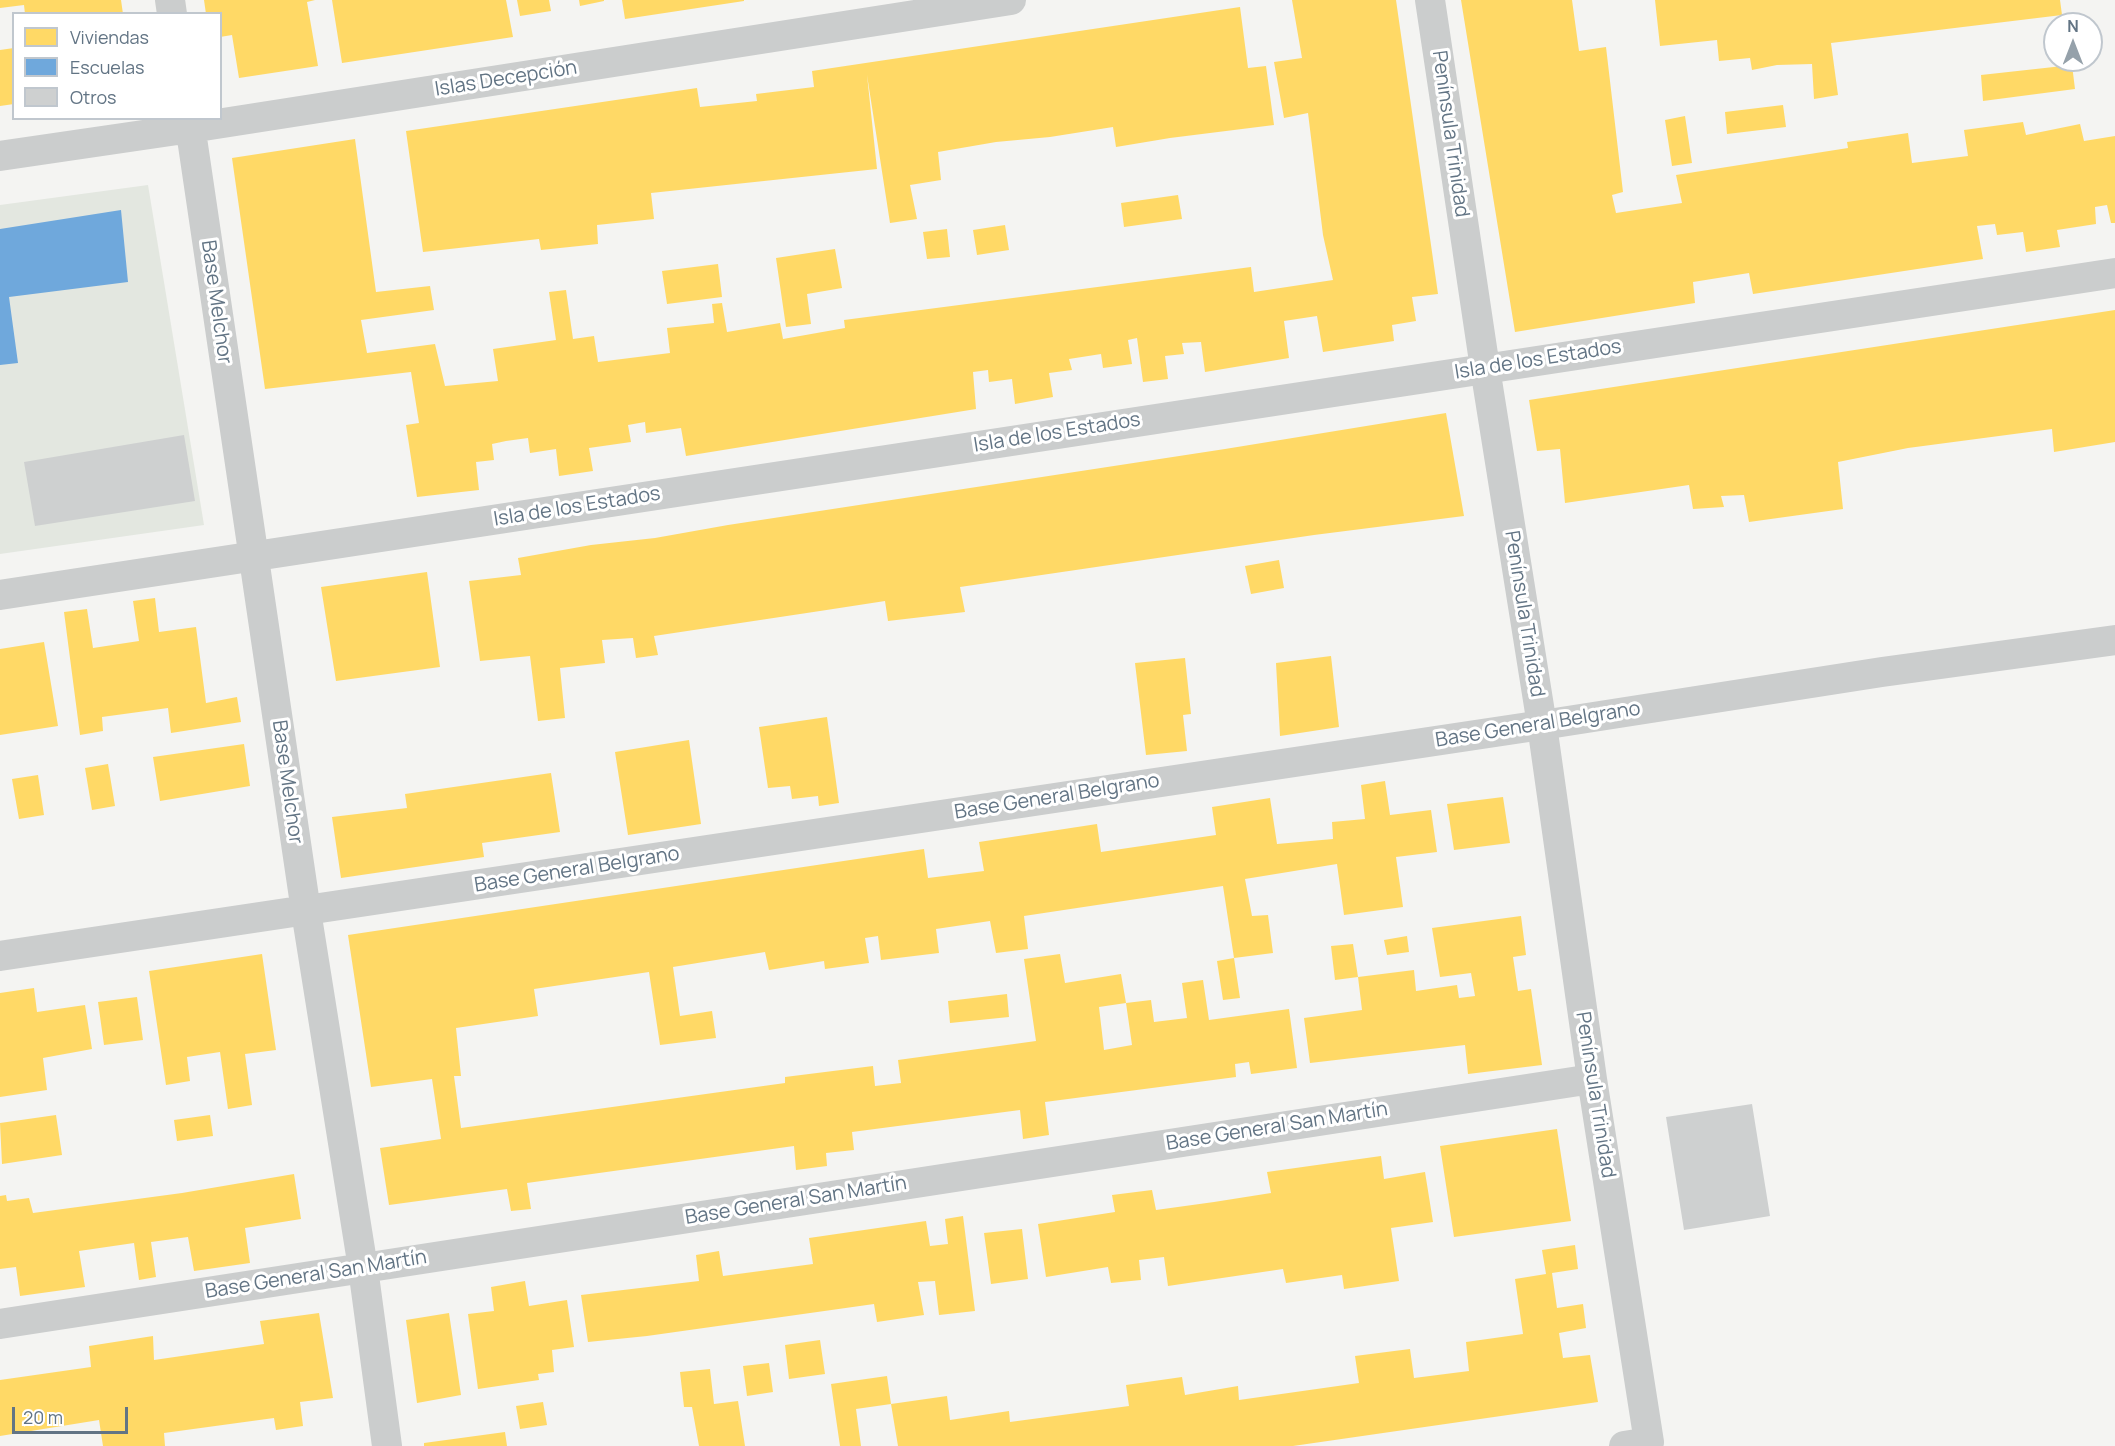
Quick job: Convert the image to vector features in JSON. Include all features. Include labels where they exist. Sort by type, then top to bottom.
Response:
[{"type":"street","name":"Islas Decepción","points":[[222,118],[1011,0]]},
{"type":"street","name":"Península Trinidad","points":[[1430,0],[1485,368],[1542,724],[1592,1079],[1636,1444]]},
{"type":"street","name":"Islas Decepción","points":[[0,156],[210,120]]},
{"type":"street","name":"Base Melchor","points":[[190,123],[306,911],[363,1268],[387,1446]]},
{"type":"street","name":"Isla de los Estados","points":[[0,595],[2115,273]]},
{"type":"street","name":"Base General Belgrano","points":[[0,956],[1882,672],[2115,640]]},
{"type":"street","name":"Base General San Martín","points":[[0,1324],[1592,1079]]},
{"type":"shaded area","points":[[148,185],[204,525],[0,554],[0,205]]},
{"type":"building: Viviendas","points":[[0,0],[121,0],[123,12],[25,12],[24,5],[0,8]]},
{"type":"building: Viviendas","points":[[204,0],[315,0],[307,2],[318,66],[239,78],[232,35],[222,37],[222,12],[206,12]]},
{"type":"building: Viviendas","points":[[332,0],[506,0],[513,37],[342,63]]},
{"type":"building: Viviendas","points":[[517,0],[549,0],[551,11],[520,16]]},
{"type":"building: Viviendas","points":[[579,0],[604,0],[604,1],[580,6]]},
{"type":"building: Viviendas","points":[[622,0],[744,0],[744,1],[625,19]]},
{"type":"building: Viviendas","points":[[1292,0],[1396,0],[1438,294],[1412,297],[1416,321],[1392,325],[1394,341],[1323,352],[1317,316],[1284,321],[1289,358],[1205,372],[1201,342],[1182,343],[1184,354],[1165,356],[1168,379],[1143,382],[1137,338],[1128,340],[1132,364],[1103,368],[1101,354],[1069,359],[1072,370],[1049,373],[1053,397],[1015,404],[1012,379],[989,382],[988,370],[973,372],[976,409],[686,456],[681,428],[646,433],[645,422],[628,425],[631,442],[589,448],[593,471],[559,476],[556,449],[530,453],[528,438],[506,441],[492,444],[494,460],[476,462],[479,490],[417,497],[406,425],[419,423],[411,372],[265,389],[232,158],[355,139],[376,292],[430,286],[434,310],[361,320],[367,353],[435,344],[445,386],[498,381],[493,349],[556,340],[549,292],[566,290],[573,339],[594,336],[598,362],[670,353],[667,328],[714,323],[712,304],[722,303],[727,332],[780,323],[783,339],[845,328],[844,320],[1251,267],[1254,292],[1333,280],[1323,235],[1308,113],[1284,118],[1274,62],[1302,58]]},
{"type":"building: Viviendas","points":[[1461,0],[1572,0],[1579,51],[1606,47],[1623,192],[1612,195],[1616,213],[1682,203],[1676,175],[1848,148],[1847,142],[1908,133],[1912,163],[1968,156],[1964,130],[2023,122],[2026,135],[2080,124],[2084,141],[2115,136],[2115,223],[2111,223],[2107,205],[2095,207],[2096,224],[2057,230],[2060,247],[2026,252],[2023,232],[1997,235],[1995,224],[1977,226],[1983,259],[1753,294],[1749,273],[1693,282],[1695,303],[1515,332]]},
{"type":"building: Viviendas","points":[[1655,0],[2060,0],[2062,12],[2043,12],[2043,17],[1831,43],[1838,95],[1814,99],[1812,64],[1777,65],[1752,70],[1750,58],[1719,61],[1717,40],[1660,46]]},
{"type":"building: Viviendas","points":[[1240,7],[1248,68],[1266,66],[1274,125],[1116,147],[1113,127],[938,152],[941,180],[910,185],[917,219],[890,223],[867,75],[877,169],[651,193],[654,219],[597,225],[598,244],[541,250],[539,239],[423,252],[406,131],[697,88],[700,107],[757,101],[756,94],[814,87],[812,71]]},
{"type":"building: Viviendas","points":[[12,48],[12,104],[0,106],[0,50]]},
{"type":"building: Viviendas","points":[[2043,68],[2043,72],[2073,72],[2075,89],[1983,101],[1981,75]]},
{"type":"building: Viviendas","points":[[1783,105],[1786,127],[1727,134],[1725,112]]},
{"type":"building: Viviendas","points":[[1685,116],[1692,163],[1672,166],[1665,120]]},
{"type":"building: Viviendas","points":[[1178,195],[1182,219],[1124,227],[1121,203]]},
{"type":"building: Viviendas","points":[[1005,225],[1009,250],[977,255],[973,230]]},
{"type":"building: Viviendas","points":[[947,229],[950,257],[927,259],[923,232]]},
{"type":"building: Viviendas","points":[[835,249],[842,288],[807,294],[811,324],[786,327],[776,258]]},
{"type":"building: Viviendas","points":[[718,264],[722,297],[667,304],[662,271]]},
{"type":"building: Viviendas","points":[[2115,310],[2115,442],[2054,452],[2052,429],[1908,448],[1838,462],[1843,509],[1749,522],[1744,495],[1721,496],[1724,507],[1693,509],[1689,485],[1565,503],[1560,449],[1537,451],[1529,400]]},
{"type":"building: Viviendas","points":[[1446,413],[1464,516],[1314,535],[960,587],[965,612],[888,621],[885,601],[654,636],[658,655],[636,658],[633,638],[602,640],[605,663],[560,668],[565,718],[538,721],[530,656],[480,661],[469,581],[521,575],[518,558]]},
{"type":"building: Viviendas","points":[[1279,560],[1284,588],[1251,594],[1245,566]]},
{"type":"building: Viviendas","points":[[427,572],[440,667],[336,681],[321,587]]},
{"type":"building: Viviendas","points":[[155,598],[159,632],[196,627],[206,703],[237,697],[241,722],[171,733],[168,708],[102,717],[103,731],[80,735],[64,612],[87,609],[93,648],[139,641],[133,601]]},
{"type":"building: Viviendas","points":[[44,642],[58,726],[0,735],[0,649]]},
{"type":"building: Viviendas","points":[[1331,656],[1339,727],[1280,736],[1276,663]]},
{"type":"building: Viviendas","points":[[1185,658],[1191,714],[1183,715],[1187,751],[1146,755],[1135,663]]},
{"type":"building: Viviendas","points":[[827,717],[839,803],[819,806],[818,796],[792,799],[790,786],[768,788],[759,727]]},
{"type":"building: Viviendas","points":[[689,740],[701,824],[628,835],[615,752]]},
{"type":"building: Viviendas","points":[[244,744],[250,786],[160,801],[153,757]]},
{"type":"building: Viviendas","points":[[108,764],[115,806],[92,810],[85,768]]},
{"type":"building: Viviendas","points":[[551,773],[560,832],[482,843],[484,857],[341,878],[332,817],[407,808],[405,794]]},
{"type":"building: Viviendas","points":[[38,775],[44,815],[19,819],[12,779]]},
{"type":"building: Viviendas","points":[[1385,781],[1390,815],[1431,810],[1437,852],[1396,857],[1403,907],[1344,915],[1337,864],[1245,879],[1252,916],[1268,915],[1273,953],[1234,958],[1223,886],[1024,916],[1028,949],[996,953],[990,921],[936,929],[939,953],[881,960],[878,936],[865,938],[869,963],[825,969],[824,961],[769,970],[765,952],[673,967],[680,1016],[712,1011],[716,1038],[660,1045],[649,972],[534,989],[538,1016],[456,1028],[461,1076],[454,1076],[461,1128],[785,1083],[785,1077],[873,1066],[875,1086],[901,1083],[898,1060],[1036,1041],[1024,959],[1060,954],[1065,983],[1121,974],[1126,1003],[1151,1000],[1154,1022],[1187,1018],[1182,983],[1203,980],[1209,1020],[1289,1009],[1297,1068],[1251,1074],[1249,1062],[1235,1064],[1236,1077],[1045,1102],[1049,1135],[1023,1139],[1020,1110],[852,1132],[854,1150],[826,1153],[827,1166],[796,1170],[794,1146],[527,1183],[531,1209],[511,1211],[507,1189],[389,1205],[380,1148],[441,1139],[432,1079],[371,1087],[348,935],[924,849],[928,878],[984,871],[979,842],[1097,824],[1101,852],[1216,835],[1212,807],[1270,798],[1277,844],[1333,839],[1332,822],[1365,819],[1361,785]],"holes":[[[1126,1003],[1132,1045],[1104,1050],[1099,1007]]]},
{"type":"building: Viviendas","points":[[1503,797],[1510,843],[1454,850],[1447,804]]},
{"type":"building: Viviendas","points":[[1521,916],[1526,955],[1513,957],[1518,991],[1531,989],[1542,1065],[1468,1074],[1465,1045],[1310,1063],[1304,1018],[1362,1010],[1358,977],[1414,970],[1416,991],[1457,985],[1459,998],[1475,996],[1471,973],[1440,977],[1432,928]]},
{"type":"building: Viviendas","points":[[1407,936],[1409,952],[1387,955],[1384,940]]},
{"type":"building: Viviendas","points":[[1353,944],[1358,977],[1335,980],[1331,946]]},
{"type":"building: Viviendas","points":[[262,954],[276,1050],[245,1054],[252,1105],[228,1109],[220,1052],[187,1057],[190,1081],[166,1085],[149,971]]},
{"type":"building: Viviendas","points":[[1234,958],[1240,998],[1223,1000],[1217,961]]},
{"type":"building: Viviendas","points":[[34,988],[37,1012],[85,1005],[92,1049],[43,1058],[47,1090],[0,1097],[0,993]]},
{"type":"building: Viviendas","points":[[1007,994],[1009,1017],[950,1023],[948,1001]]},
{"type":"building: Viviendas","points":[[137,997],[143,1040],[104,1045],[98,1002]]},
{"type":"building: Viviendas","points":[[56,1115],[62,1155],[2,1164],[0,1123]]},
{"type":"building: Viviendas","points":[[210,1115],[213,1136],[177,1141],[174,1120]]},
{"type":"building: Viviendas","points":[[1557,1129],[1571,1221],[1454,1237],[1440,1146]]},
{"type":"building: Viviendas","points":[[1381,1156],[1384,1179],[1425,1172],[1433,1222],[1391,1228],[1399,1281],[1344,1289],[1342,1275],[1286,1283],[1283,1269],[1168,1286],[1164,1257],[1139,1260],[1141,1280],[1111,1283],[1108,1267],[1046,1277],[1038,1224],[1115,1212],[1112,1195],[1152,1190],[1156,1210],[1214,1202],[1271,1193],[1267,1172]]},
{"type":"building: Viviendas","points":[[294,1174],[301,1219],[245,1228],[250,1263],[194,1271],[188,1237],[151,1242],[156,1277],[139,1280],[134,1243],[79,1251],[85,1287],[20,1296],[16,1267],[0,1269],[0,1196],[6,1195],[7,1201],[29,1198],[33,1213],[182,1193]]},
{"type":"building: Viviendas","points":[[963,1216],[975,1311],[939,1315],[935,1281],[918,1282],[924,1315],[877,1322],[874,1304],[647,1336],[588,1342],[581,1295],[699,1281],[696,1255],[719,1251],[723,1276],[813,1264],[809,1238],[926,1221],[930,1246],[948,1244],[945,1219]]},
{"type":"building: Viviendas","points":[[1022,1229],[1028,1279],[991,1284],[984,1233]]},
{"type":"building: Viviendas","points":[[1575,1245],[1578,1269],[1552,1273],[1557,1308],[1583,1304],[1586,1328],[1559,1333],[1563,1358],[1590,1355],[1598,1402],[1293,1446],[898,1446],[891,1404],[947,1396],[950,1420],[1009,1411],[1010,1422],[1129,1406],[1126,1385],[1182,1377],[1185,1395],[1238,1386],[1239,1400],[1359,1383],[1355,1356],[1410,1349],[1414,1378],[1469,1371],[1466,1342],[1523,1334],[1515,1279],[1546,1274],[1542,1250]]},
{"type":"building: Viviendas","points":[[525,1281],[529,1306],[567,1300],[574,1347],[552,1350],[554,1372],[538,1374],[539,1380],[478,1389],[468,1314],[494,1311],[491,1287]]},
{"type":"building: Viviendas","points":[[319,1313],[333,1398],[300,1402],[303,1426],[276,1430],[274,1418],[164,1433],[165,1446],[103,1446],[99,1420],[0,1436],[0,1380],[91,1367],[89,1346],[153,1336],[154,1360],[264,1344],[260,1321]]},
{"type":"building: Viviendas","points":[[449,1313],[461,1395],[417,1403],[406,1320]]},
{"type":"building: Viviendas","points":[[820,1340],[825,1374],[789,1379],[785,1345]]},
{"type":"building: Viviendas","points":[[769,1363],[773,1392],[747,1396],[743,1366]]},
{"type":"building: Viviendas","points":[[710,1369],[714,1404],[738,1401],[745,1446],[699,1446],[692,1407],[684,1407],[680,1372]]},
{"type":"building: Viviendas","points":[[887,1376],[891,1404],[856,1409],[861,1446],[840,1446],[831,1384]]},
{"type":"building: Viviendas","points":[[543,1402],[547,1425],[520,1429],[516,1406]]},
{"type":"building: Viviendas","points":[[505,1432],[507,1446],[424,1446],[424,1443]]},
{"type":"building: Escuelas","points":[[121,210],[128,282],[9,297],[18,363],[0,365],[0,229]]},
{"type":"building: Otros","points":[[184,435],[195,501],[35,526],[24,462]]},
{"type":"building: Otros","points":[[1752,1104],[1770,1216],[1684,1230],[1666,1117]]}]
